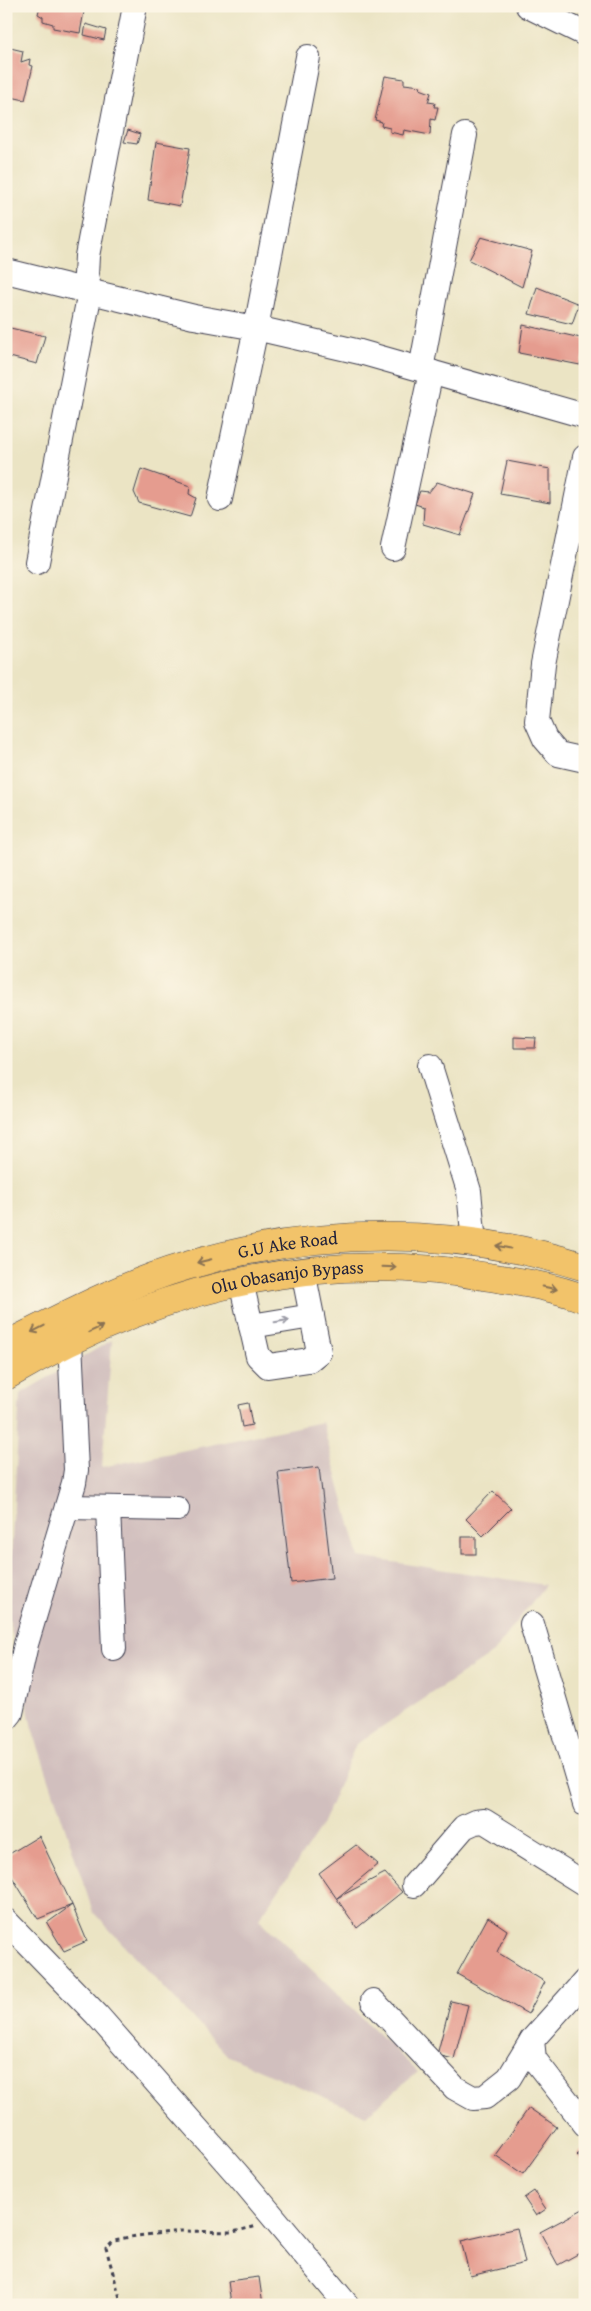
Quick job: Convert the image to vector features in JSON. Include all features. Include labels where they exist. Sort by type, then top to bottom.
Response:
[{"type":"main road","name":"G.U Ake Road","points":[[6,1345],[64,1316],[133,1286],[185,1266],[260,1247],[331,1238],[399,1237],[443,1239],[542,1256],[585,1267]]},
{"type":"main road","name":"Olu Obasanjo Bypass","points":[[6,1376],[70,1341],[122,1317],[179,1297],[241,1282],[303,1271],[355,1266],[412,1268],[466,1273],[560,1290],[585,1299]]},
{"type":"street","points":[[37,562],[90,292],[86,275],[87,256],[135,6]]},
{"type":"street","points":[[528,6],[585,34]]},
{"type":"street","points":[[220,499],[256,328],[308,57]]},
{"type":"street","points":[[393,548],[426,371],[465,135]]},
{"type":"street","points":[[6,271],[194,317],[256,328],[360,352],[585,416]]},
{"type":"street","points":[[585,457],[544,664],[537,721],[545,739],[558,754],[585,760]]},
{"type":"street","points":[[430,1066],[469,1191],[474,1243]]},
{"type":"street","points":[[241,1282],[258,1356],[262,1362],[268,1366],[310,1360],[319,1352],[303,1271]]},
{"type":"street","points":[[251,1326],[312,1316]]},
{"type":"street","points":[[6,1719],[11,1712],[38,1599],[67,1508],[76,1470],[70,1341]]},
{"type":"street","points":[[67,1508],[177,1509]]},
{"type":"street","points":[[108,1508],[114,1649]]},
{"type":"street","points":[[532,1624],[585,1804]]},
{"type":"street","points":[[414,1885],[464,1827],[474,1822],[484,1821],[585,1884]]},
{"type":"street","points":[[6,1921],[97,2015],[277,2221],[347,2305]]},
{"type":"street","points":[[374,2001],[455,2088],[474,2098],[485,2097],[509,2078],[532,2040],[585,1981]]},
{"type":"street","points":[[532,2040],[534,2059],[585,2124]]},
{"type":"path","points":[[122,2305],[106,2248],[114,2240],[181,2231],[233,2232],[277,2221]]},
{"type":"shaded area","points":[[112,1340],[102,1467],[322,1422],[359,1557],[545,1585],[493,1653],[356,1744],[321,1827],[259,1919],[418,2072],[366,2115],[228,2056],[93,1912],[32,1728],[8,1615],[20,1394]]},
{"type":"building","points":[[40,6],[85,6],[80,33],[53,28],[53,24],[43,21],[43,17],[38,14]]},
{"type":"building","points":[[86,24],[106,30],[104,40],[84,35]]},
{"type":"building","points":[[6,47],[23,51],[21,62],[30,59],[29,65],[33,66],[25,100],[6,96]]},
{"type":"building","points":[[385,76],[404,79],[404,84],[421,86],[420,89],[431,93],[428,102],[435,103],[434,107],[438,107],[435,120],[431,119],[430,135],[404,130],[403,135],[390,132],[390,128],[381,126],[382,122],[375,120]]},
{"type":"building","points":[[128,130],[140,134],[137,144],[124,142]]},
{"type":"building","points":[[156,142],[190,148],[180,206],[148,200]]},
{"type":"building","points":[[481,237],[532,251],[522,287],[469,260]]},
{"type":"building","points":[[537,287],[579,304],[572,324],[529,314]]},
{"type":"building","points":[[523,325],[585,339],[585,351],[580,365],[519,353]]},
{"type":"building","points":[[6,327],[45,336],[37,364],[6,356]]},
{"type":"building","points":[[507,461],[550,469],[550,503],[500,494]]},
{"type":"building","points":[[141,469],[190,486],[189,494],[196,498],[190,517],[139,503],[134,492]]},
{"type":"building","points":[[437,482],[475,494],[460,535],[423,524],[424,507],[415,504],[420,491],[429,492]]},
{"type":"building","points":[[514,1037],[536,1038],[535,1048],[514,1048]]},
{"type":"building","points":[[248,1403],[252,1425],[242,1427],[238,1405]]},
{"type":"building","points":[[319,1467],[332,1578],[291,1583],[278,1472]]},
{"type":"building","points":[[493,1491],[511,1508],[483,1536],[466,1519]]},
{"type":"building","points":[[462,1537],[476,1537],[476,1554],[462,1554]]},
{"type":"building","points":[[39,1836],[72,1905],[38,1919],[6,1867],[6,1856]]},
{"type":"building","points":[[356,1845],[378,1864],[337,1898],[385,1873],[402,1892],[357,1928],[319,1873]]},
{"type":"building","points":[[72,1905],[87,1941],[64,1951],[47,1923]]},
{"type":"building","points":[[488,1917],[507,1930],[497,1952],[545,1982],[528,2014],[457,1974]]},
{"type":"building","points":[[451,2001],[468,2005],[454,2059],[437,2055]]},
{"type":"building","points":[[529,2108],[557,2127],[523,2174],[495,2155]]},
{"type":"building","points":[[585,2148],[585,2164],[577,2155]]},
{"type":"building","points":[[534,2191],[546,2209],[536,2216],[524,2198]]},
{"type":"building","points":[[585,2208],[585,2250],[558,2265],[540,2232]]},
{"type":"building","points":[[517,2228],[525,2263],[470,2276],[461,2241]]},
{"type":"building","points":[[259,2277],[263,2305],[231,2305],[228,2281]]}]
